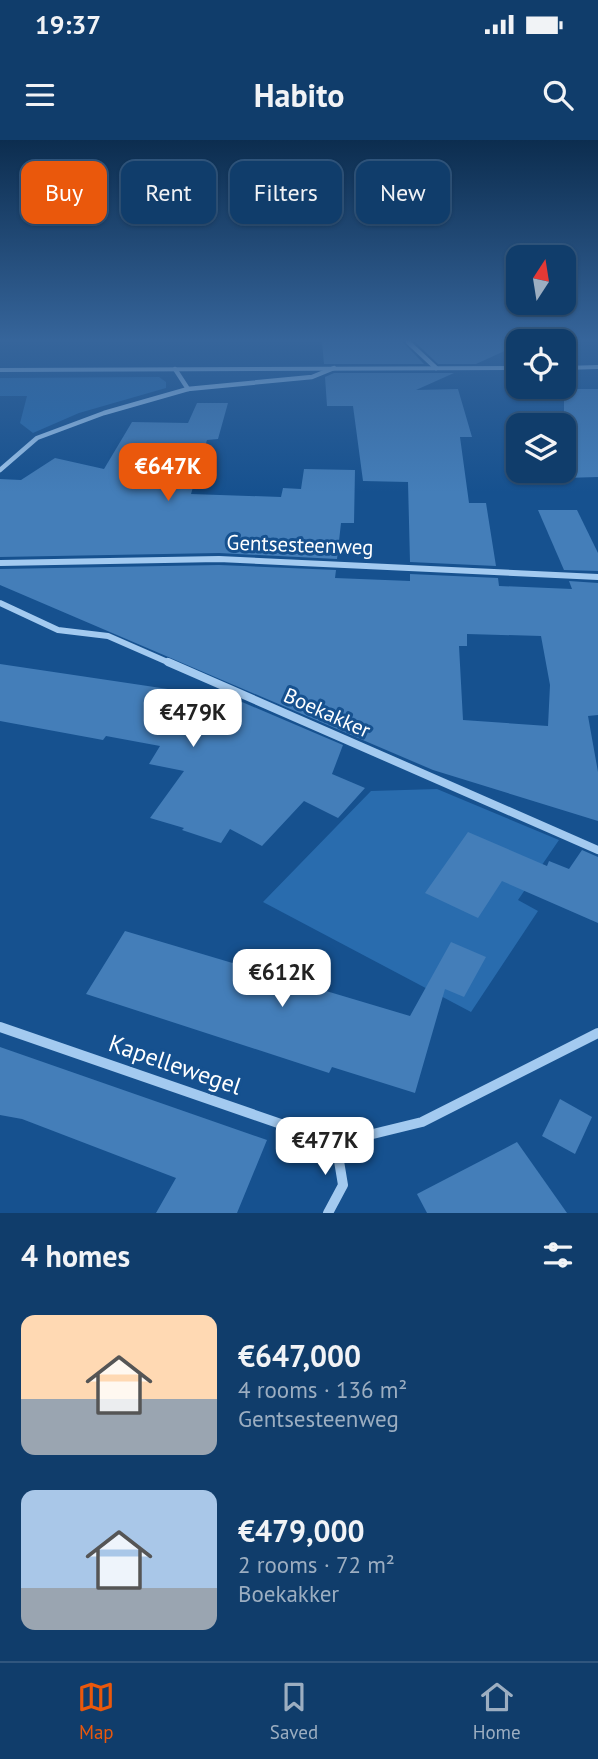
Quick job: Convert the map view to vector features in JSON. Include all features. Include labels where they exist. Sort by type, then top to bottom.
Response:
[{"type":"street","points":[[0,470],[37,438],[70,424],[178,392]]},
{"type":"street","name":"Gentsesteenweg","points":[[0,563],[219,559],[598,577]]},
{"type":"street","name":"Boekakker","points":[[0,603],[58,630],[108,636],[598,850]]},
{"type":"street","name":"Kapellewegel","points":[[0,1027],[335,1143]]},
{"type":"street","points":[[328,1213],[343,1185],[335,1143],[422,1122],[598,1033]]},
{"type":"shaded area","points":[[0,392],[152,392],[79,413],[33,433],[20,423],[27,396],[0,396]]},
{"type":"shaded area","points":[[437,789],[559,840],[518,900],[538,911],[471,1012],[263,902],[371,791]]},
{"type":"building","points":[[326,392],[459,392],[472,437],[460,437],[469,503],[486,503],[496,566],[410,562],[408,482],[363,481],[353,406],[327,406]]},
{"type":"building","points":[[576,392],[598,392],[598,477],[576,478],[576,413],[564,413],[564,399],[576,399]]},
{"type":"building","points":[[197,403],[228,403],[218,439],[207,440],[191,494],[281,497],[283,488],[301,489],[304,469],[355,470],[354,523],[341,523],[337,559],[219,553],[0,557],[0,479],[21,480],[55,458],[104,469],[132,422],[188,423]]},
{"type":"building","points":[[538,510],[577,510],[598,553],[598,571],[564,570]]},
{"type":"building","points":[[219,565],[336,570],[335,578],[410,581],[410,574],[498,578],[499,586],[572,589],[569,581],[598,583],[598,715],[588,716],[598,772],[598,821],[433,770],[0,585],[0,569]],"holes":[[[467,634],[541,636],[550,685],[548,726],[463,720],[459,646],[467,646]]]},
{"type":"building","points":[[0,664],[235,699],[343,745],[332,774],[365,788],[338,818],[304,801],[262,846],[230,829],[221,843],[182,830],[184,828],[150,818],[184,771],[149,764],[160,746],[106,736],[103,740],[0,721]]},
{"type":"building","points":[[468,832],[547,866],[549,861],[569,869],[582,850],[598,857],[598,923],[502,881],[478,918],[425,893]]},
{"type":"building","points":[[125,931],[410,1016],[451,942],[486,957],[464,997],[445,989],[415,1093],[332,1067],[329,1073],[86,994]]},
{"type":"building","points":[[0,1047],[267,1140],[237,1213],[156,1213],[176,1178],[22,1119],[0,1115]]},
{"type":"building","points":[[560,1099],[592,1117],[575,1154],[542,1136]]},
{"type":"building","points":[[517,1142],[567,1213],[427,1213],[417,1194]]}]
